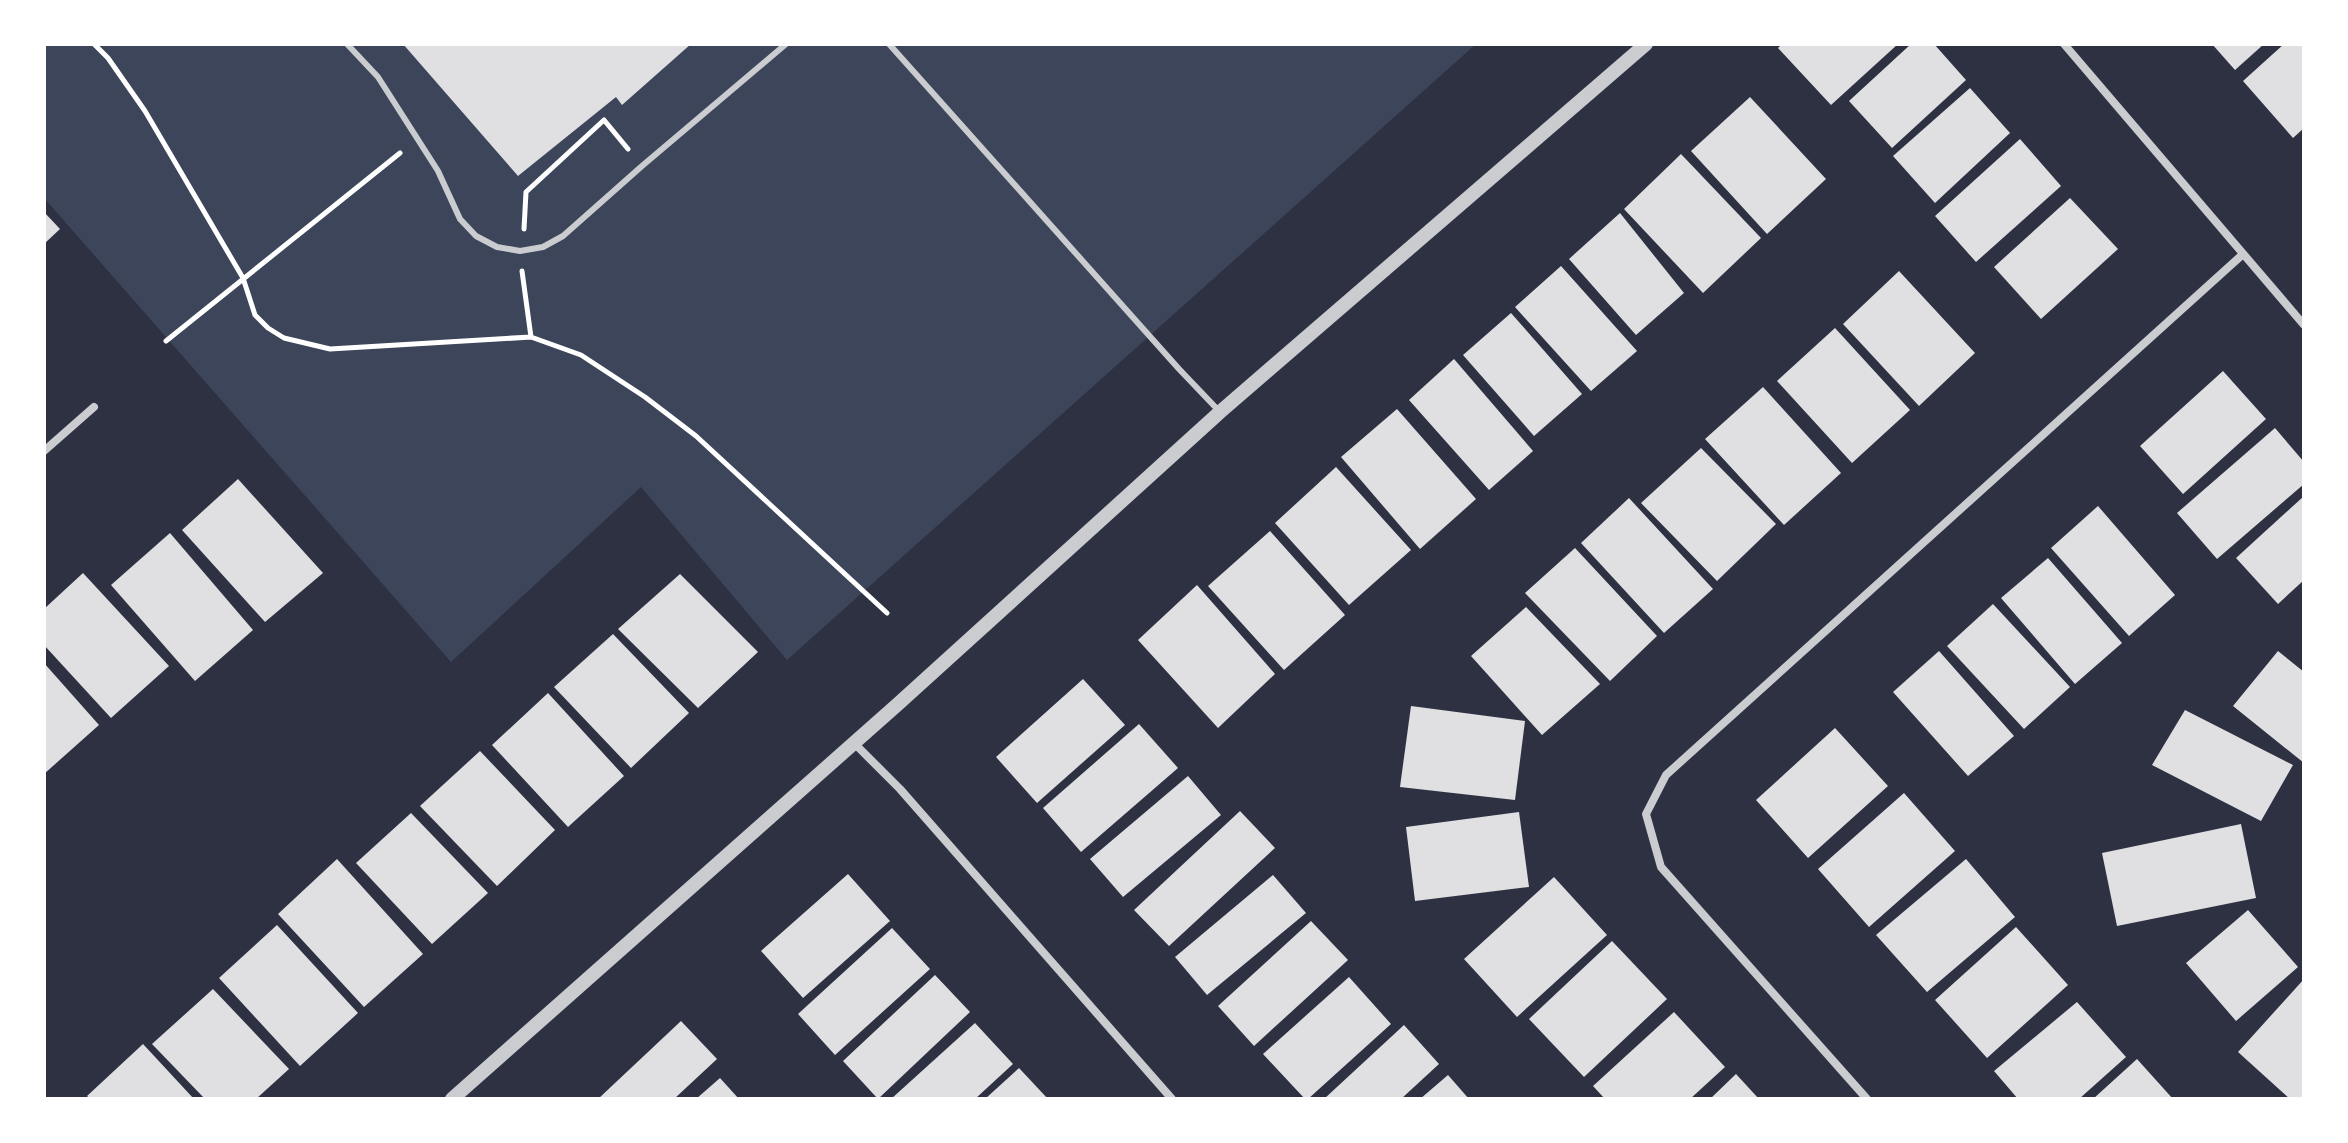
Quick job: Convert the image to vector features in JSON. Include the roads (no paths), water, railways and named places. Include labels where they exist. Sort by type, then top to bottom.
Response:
[{"type":"street","points":[[452,1099],[1220,412],[1646,44]]},
{"type":"street","points":[[2064,44],[2304,325]]},
{"type":"street","points":[[1867,1099],[1661,867],[1646,814],[1666,775],[2242,255]]},
{"type":"street","points":[[44,451],[94,407]]},
{"type":"street","points":[[853,742],[900,789],[1172,1099]]},
{"type":"lane","points":[[347,44],[378,77],[438,171],[460,219],[476,236],[497,247],[520,251],[543,247],[563,236],[786,44]]},
{"type":"lane","points":[[889,44],[1220,412]]}]
